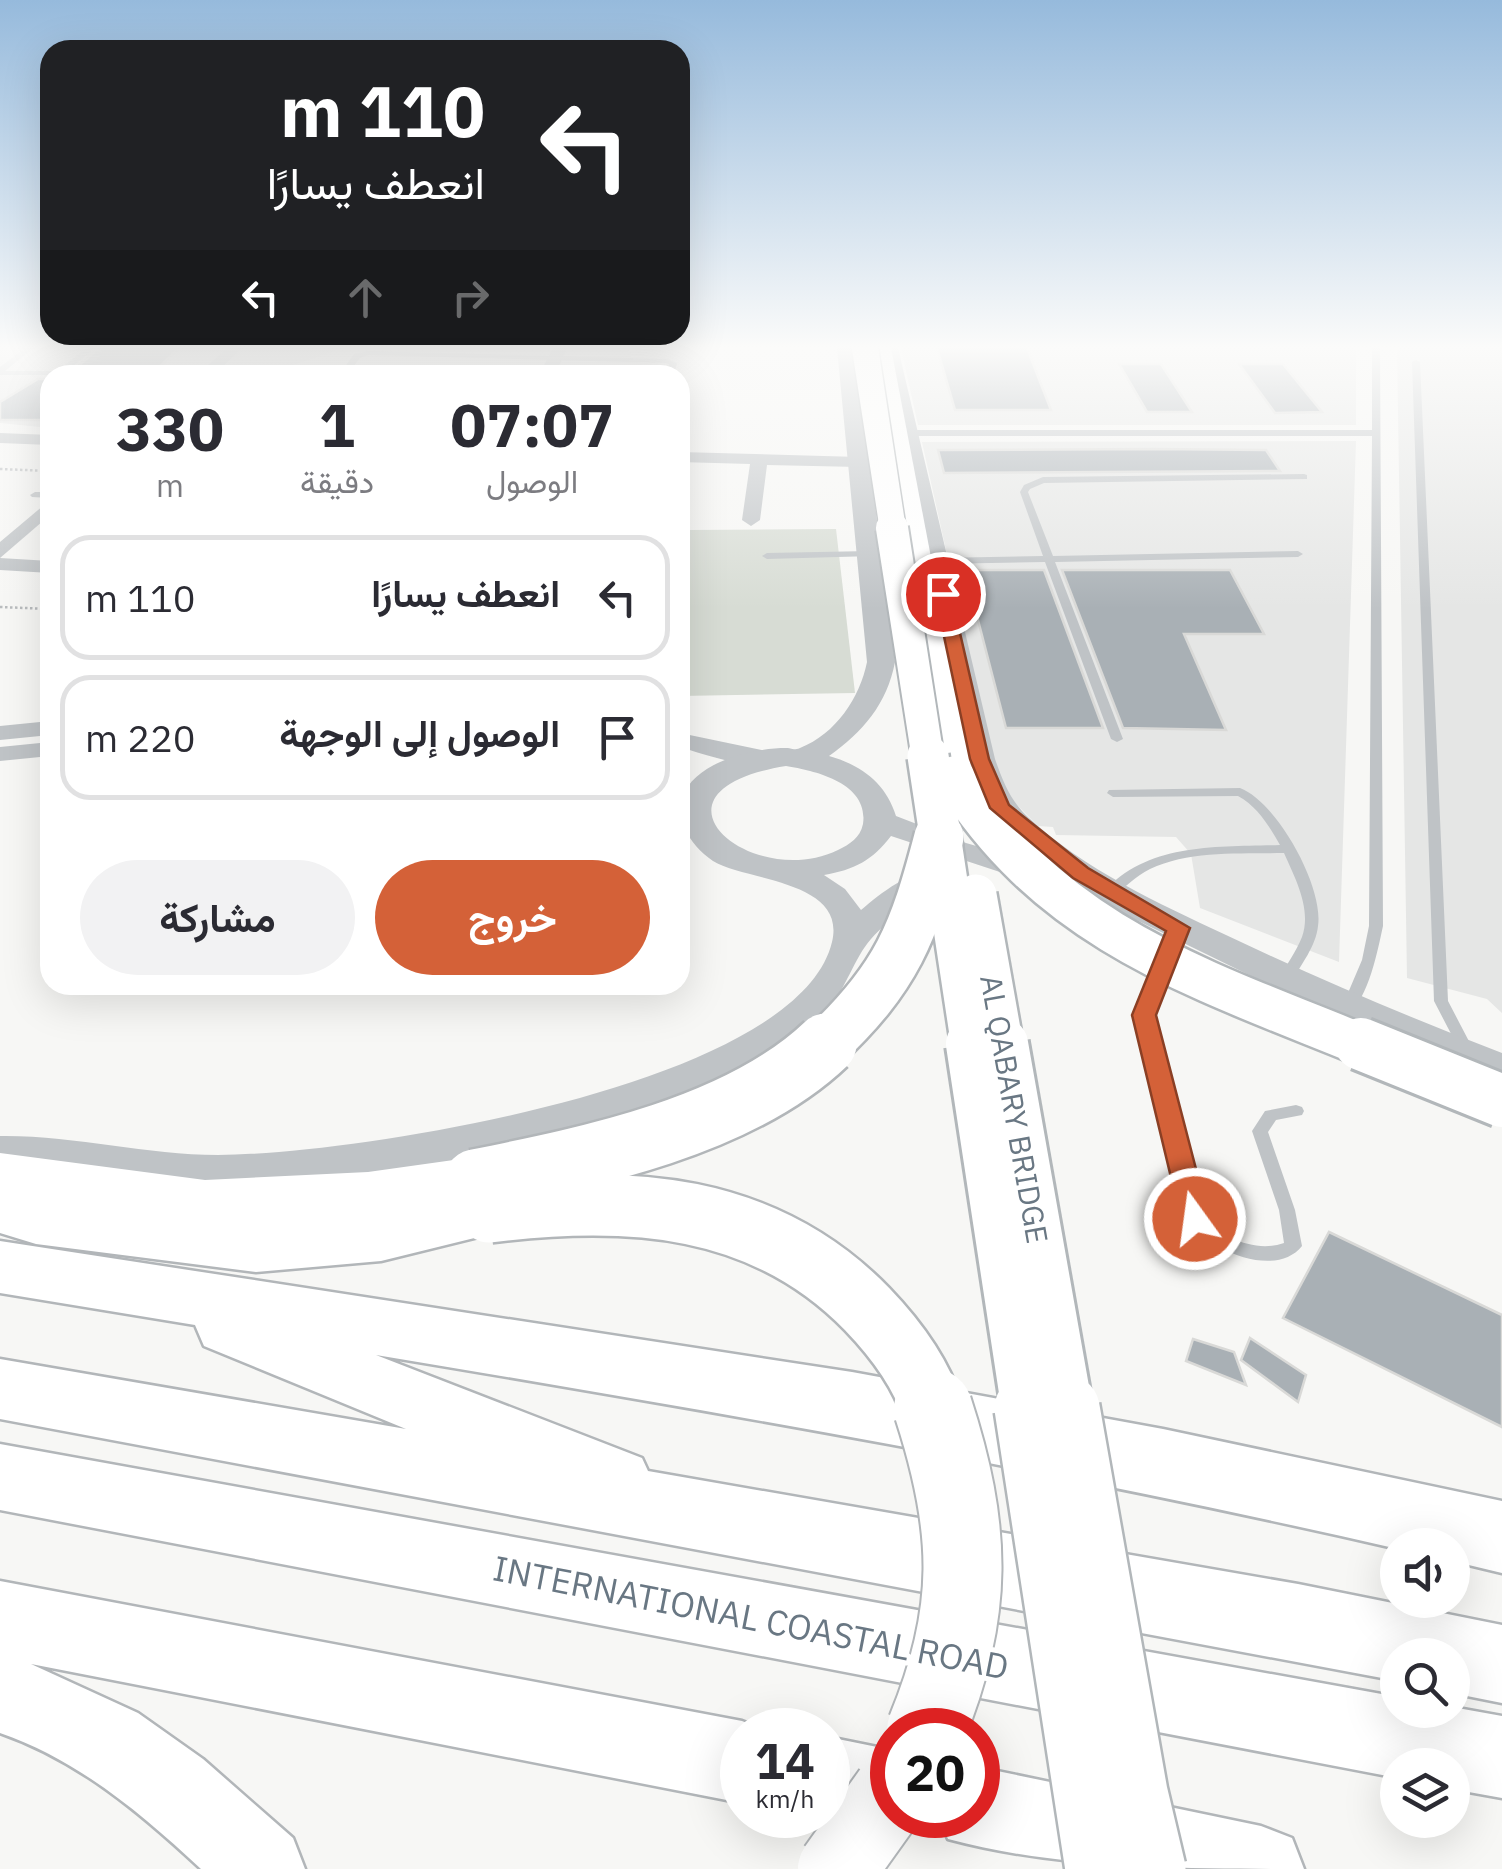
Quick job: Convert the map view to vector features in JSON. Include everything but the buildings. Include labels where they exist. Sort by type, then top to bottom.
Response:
[{"type":"highway","points":[[0,1209],[36,1219],[256,1247],[381,1236],[561,1162],[681,1124],[754,1091],[815,1052],[863,1008],[898,962],[918,916],[938,837]]},
{"type":"highway","points":[[0,1176],[205,1204],[482,1196],[554,1202],[618,1200],[715,1217],[768,1236],[816,1263],[874,1312],[918,1375],[950,1455],[960,1501],[962,1601],[953,1654],[934,1708]]},
{"type":"highway","points":[[0,1267],[144,1294],[852,1403],[1182,1466],[1502,1537]]},
{"type":"highway","points":[[144,1294],[720,1522]]},
{"type":"highway","points":[[0,1390],[720,1522],[1279,1619],[1502,1664]]},
{"type":"highway","name":"INTERNATIONAL COASTAL ROAD","points":[[0,1477],[1502,1758]]},
{"type":"highway","points":[[0,1619],[720,1758]]},
{"type":"highway","points":[[0,1693],[54,1712],[159,1776],[262,1869]]},
{"type":"highway","points":[[1000,1814],[1261,1869]]},
{"type":"highway","points":[[837,1869],[870,1823]]},
{"type":"main road","name":"AL QABARY BRIDGE","points":[[879,435],[1098,1869]]},
{"type":"main road","name":"AL QABARY BRIDGE","points":[[894,435],[1135,1793],[1153,1869]]},
{"type":"main road","points":[[954,777],[984,827],[1007,853],[1044,887],[1103,928],[1190,973],[1502,1101]]},
{"type":"street","points":[[805,758],[856,719],[880,676],[856,435]]},
{"type":"street","points":[[908,435],[991,792],[1033,839],[1111,892],[1178,928],[1348,1008],[1502,1068]]},
{"type":"street","points":[[0,438],[40,440]]},
{"type":"street","points":[[690,457],[859,462]]},
{"type":"street","points":[[752,520],[759,459]]},
{"type":"street","points":[[6,559],[40,503]]},
{"type":"street","points":[[6,559],[40,533]]},
{"type":"street","points":[[6,559],[40,558]]},
{"type":"street","points":[[6,559],[40,566]]},
{"type":"street","points":[[0,733],[40,729]]},
{"type":"street","points":[[690,742],[768,758],[805,758],[837,766],[863,780],[879,800],[881,822],[868,843],[841,860],[783,869]]},
{"type":"street","points":[[0,754],[40,750]]},
{"type":"street","points":[[690,795],[720,773],[768,758]]},
{"type":"street","points":[[690,807],[696,826],[713,847],[744,863],[783,869],[814,882],[837,902],[852,937]]},
{"type":"street","points":[[881,822],[993,863],[1111,892]]},
{"type":"street","points":[[0,1152],[180,1170],[256,1170],[333,1163],[580,1116],[692,1078],[778,1031],[829,987],[852,937],[878,910],[911,889],[950,873],[993,863]]},
{"type":"lane","points":[[1348,1008],[1369,960],[1376,926],[1376,435]]},
{"type":"lane","points":[[1419,435],[1441,1001],[1469,1054]]},
{"type":"lane","points":[[1117,739],[1053,558],[1024,492],[1033,483],[1304,477]]},
{"type":"lane","points":[[767,556],[870,554]]},
{"type":"lane","points":[[936,561],[1298,554]]},
{"type":"lane","points":[[1113,793],[1250,794],[1258,800],[1307,891],[1312,924],[1285,980]]},
{"type":"lane","points":[[1111,892],[1137,869],[1191,854],[1286,848]]},
{"type":"lane","points":[[1178,928],[1144,1015],[1195,1219],[1216,1240],[1276,1254],[1292,1246],[1287,1210],[1260,1131],[1271,1115],[1296,1111]]},
{"type":"path","points":[[0,470],[40,471]]},
{"type":"path","points":[[0,607],[40,609]]},
{"type":"shaded area","points":[[1398,435],[1502,435],[1502,1013],[1487,999],[1407,978]]},
{"type":"shaded area","points":[[1356,441],[1339,962],[1200,908],[1191,854],[1176,837],[1056,835],[1053,827],[1038,826],[1008,796],[996,775],[922,442]]},
{"type":"shaded area","points":[[836,529],[855,693],[690,696],[690,530]]},
{"type":"route","points":[[943,594],[985,778],[1000,808],[1033,839],[1081,873],[1178,928],[1144,1015],[1195,1219]]}]
